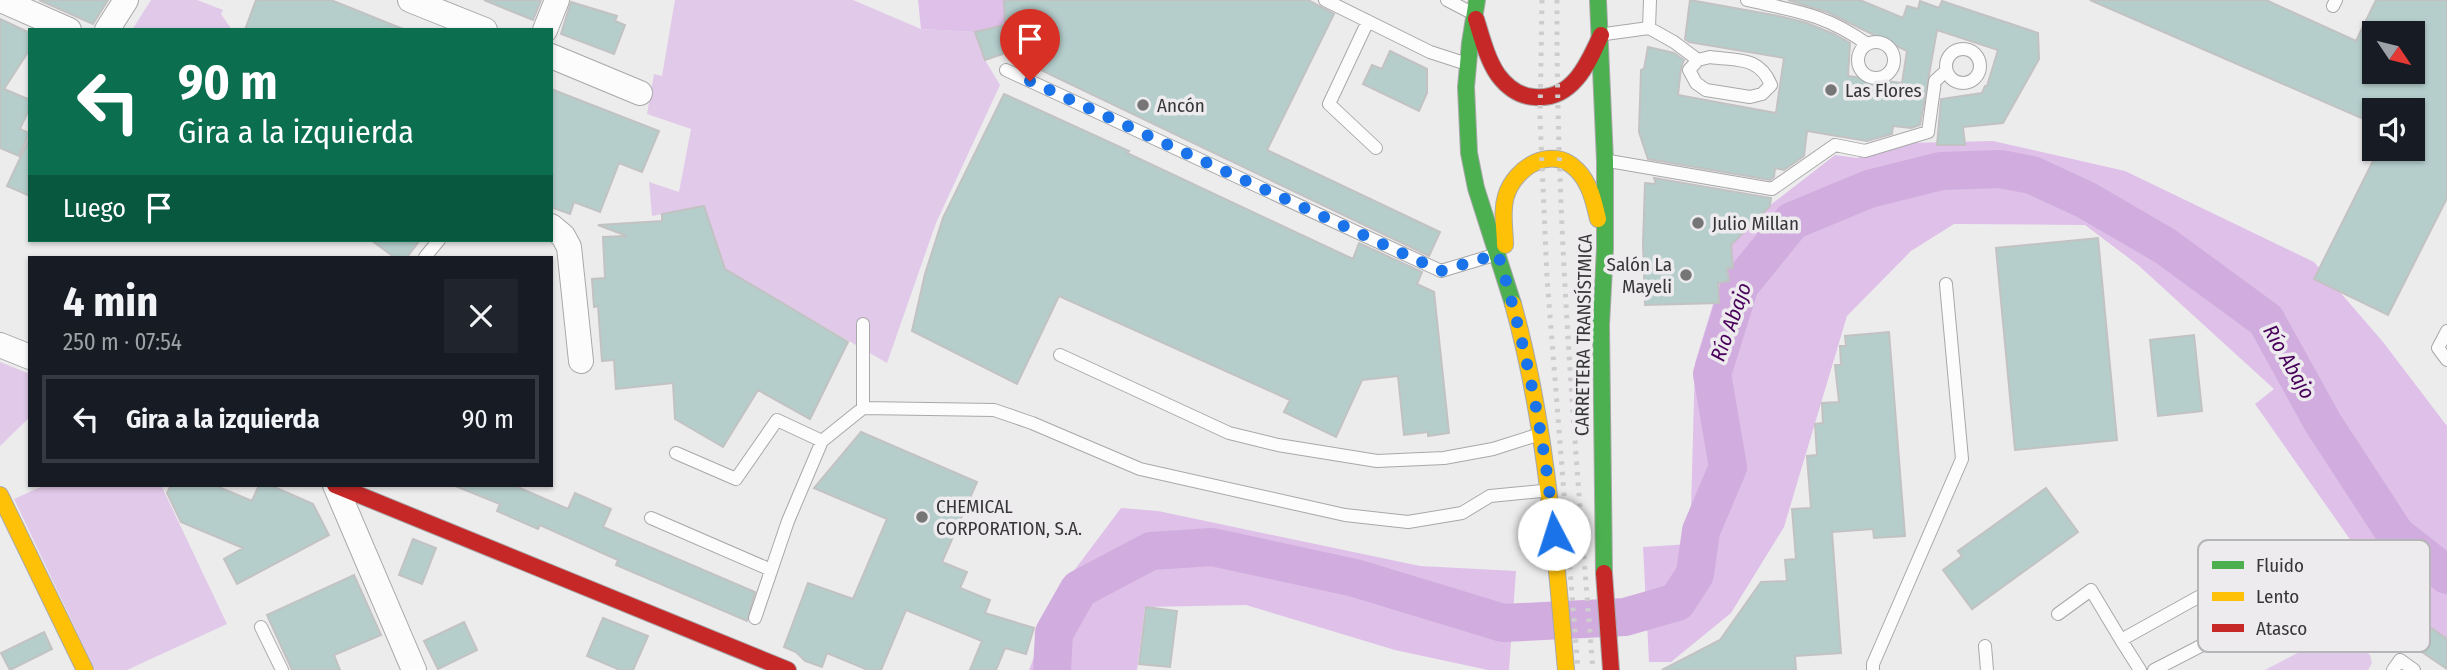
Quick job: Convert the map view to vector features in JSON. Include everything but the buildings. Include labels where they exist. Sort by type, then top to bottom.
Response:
[{"type":"main road","name":"CARRETERA TRANSÍSTMICA","points":[[1598,0],[1605,160],[1605,248],[1601,325],[1603,554],[1611,670]]},
{"type":"main road","points":[[1475,7],[1497,73],[1511,90],[1532,98],[1557,96],[1568,89],[1584,69],[1601,35]]},
{"type":"main road","name":"CARRETERA TRANSÍSTMICA","points":[[1475,7],[1467,65],[1466,122],[1473,175],[1525,350],[1541,434],[1566,670]]},
{"type":"main road","points":[[1507,285],[1505,199],[1515,176],[1534,162],[1556,159],[1575,167],[1588,188],[1605,248]]},
{"type":"main road","points":[[340,487],[788,670]]},
{"type":"main road","points":[[0,495],[85,670]]},
{"type":"street","points":[[1,0],[64,28]]},
{"type":"street","points":[[108,28],[126,0]]},
{"type":"street","points":[[410,0],[480,28]]},
{"type":"street","points":[[546,28],[557,0]]},
{"type":"street","points":[[553,58],[640,93]]},
{"type":"street","points":[[553,228],[569,247],[581,361]]},
{"type":"street","points":[[0,345],[28,356]]},
{"type":"street","points":[[336,487],[414,670]]},
{"type":"lane","points":[[1325,0],[1430,52],[1467,65]]},
{"type":"lane","points":[[1447,0],[1475,7]]},
{"type":"lane","points":[[1649,29],[1650,0]]},
{"type":"lane","points":[[1748,0],[1811,14],[1843,27],[1867,44]]},
{"type":"lane","points":[[1368,21],[1329,104],[1376,148]]},
{"type":"lane","points":[[1601,35],[1649,29],[1674,41],[1698,60]]},
{"type":"lane","points":[[1710,57],[1757,64],[1765,72],[1771,85],[1762,94],[1750,97],[1706,90],[1696,83],[1689,70],[1698,60],[1710,57]]},
{"type":"lane","points":[[1006,70],[1441,271],[1498,254]]},
{"type":"lane","points":[[1605,160],[1772,189],[1835,145],[1864,150],[1928,132],[1935,81],[1946,71]]},
{"type":"lane","points":[[426,256],[437,242]]},
{"type":"lane","points":[[1873,670],[1872,664],[1962,459],[1946,284]]},
{"type":"lane","points":[[863,324],[863,408]]},
{"type":"lane","points":[[2447,331],[2438,348],[2447,360]]},
{"type":"lane","points":[[1060,355],[1229,432],[1279,446],[1377,461],[1444,458],[1493,449],[1541,434]]},
{"type":"lane","points":[[755,618],[788,521],[822,441],[863,408],[994,411],[1032,423],[1140,469],[1345,515],[1408,522],[1462,513],[1490,496],[1549,490]]},
{"type":"lane","points":[[676,453],[736,479],[777,420],[822,441]]},
{"type":"lane","points":[[651,518],[771,570]]},
{"type":"lane","points":[[2058,614],[2091,590],[2140,670]]},
{"type":"lane","points":[[2121,640],[2198,597]]},
{"type":"lane","points":[[261,627],[282,670]]},
{"type":"lane","points":[[1985,646],[1987,670]]},
{"type":"lane","points":[[2154,670],[2198,647]]},
{"type":"lane","points":[[2393,670],[2400,660],[2414,670]]},
{"type":"shaded area","points":[[151,0],[197,0],[223,10],[221,14],[231,28],[133,28]]},
{"type":"shaded area","points":[[675,0],[853,0],[921,29],[975,32],[985,60],[1000,85],[936,223],[887,363],[725,269],[704,206],[652,216],[649,182],[679,192],[691,129],[647,114],[654,74],[662,76]]},
{"type":"shaded area","points":[[918,0],[1004,0],[1005,27],[1002,25],[975,32],[921,29]]},
{"type":"shaded area","points":[[1993,141],[2125,171],[2314,262],[2383,342],[2447,426],[2447,639],[2430,627],[2430,540],[2350,540],[2255,404],[2274,389],[2138,265],[2085,225],[1954,224],[1911,251],[1847,316],[1784,527],[1731,613],[1671,662],[1649,662],[1643,547],[1690,544],[1695,363],[1731,245],[1773,203],[1835,155],[1857,158],[1906,143]]},
{"type":"shaded area","points":[[0,362],[28,373],[28,419],[0,446]]},
{"type":"shaded area","points":[[41,487],[162,487],[227,624],[127,670],[95,670],[14,499]]},
{"type":"shaded area","points":[[1121,508],[1158,511],[1420,566],[1516,571],[1509,670],[1488,670],[1395,650],[1246,605],[1145,607],[1137,670],[1029,670],[1061,588]]},
{"type":"shaded area","points":[[2300,652],[2367,652],[2372,663],[2368,670],[2265,670]]},
{"type":"waterway","name":"Río Abajo","points":[[1052,670],[1054,633],[1079,589],[1151,551],[1212,547],[1355,578],[1503,623],[1625,617],[1677,602],[1695,574],[1701,531],[1728,467],[1712,374],[1740,285],[1792,221],[1869,189],[1941,171],[2000,169],[2032,175],[2086,200],[2165,246],[2266,320],[2323,423],[2396,535],[2402,540]]},
{"type":"waterway","name":"Río Abajo","points":[[2430,562],[2447,575]]},
{"type":"railway","points":[[1542,0],[1540,119],[1547,278],[1578,670]]},
{"type":"railway","points":[[1557,0],[1563,252],[1593,670]]},
{"type":"traffic: fast","points":[[1477,0],[1466,87],[1469,153],[1476,188],[1513,304]]},
{"type":"traffic: fast","points":[[1598,0],[1605,161],[1605,248],[1601,325],[1604,573]]},
{"type":"traffic: slow","points":[[1505,245],[1506,196],[1517,176],[1535,162],[1557,159],[1567,162],[1577,170],[1588,187],[1598,219]]},
{"type":"traffic: slow","points":[[1513,304],[1534,394],[1541,439],[1566,670]]},
{"type":"traffic: slow","points":[[0,495],[85,670]]},
{"type":"traffic: jam","points":[[1476,19],[1498,75],[1514,90],[1534,97],[1547,97],[1568,87],[1584,68],[1601,35]]},
{"type":"traffic: jam","points":[[340,487],[788,670]]},
{"type":"traffic: jam","points":[[1604,573],[1611,670]]},
{"type":"place","name":"Las Flores","points":[[1831,90]]},
{"type":"place","name":"Ancón","points":[[1143,105]]},
{"type":"place","name":"Julio Millan","points":[[1698,223]]},
{"type":"place","name":"Salón La Mayeli","points":[[1686,275]]},
{"type":"place","name":"CHEMICAL CORPORATION, S.A.","points":[[922,517]]},
{"type":"route","points":[[1030,81],[1441,271],[1498,254],[1525,350],[1541,434],[1554,534]]}]
